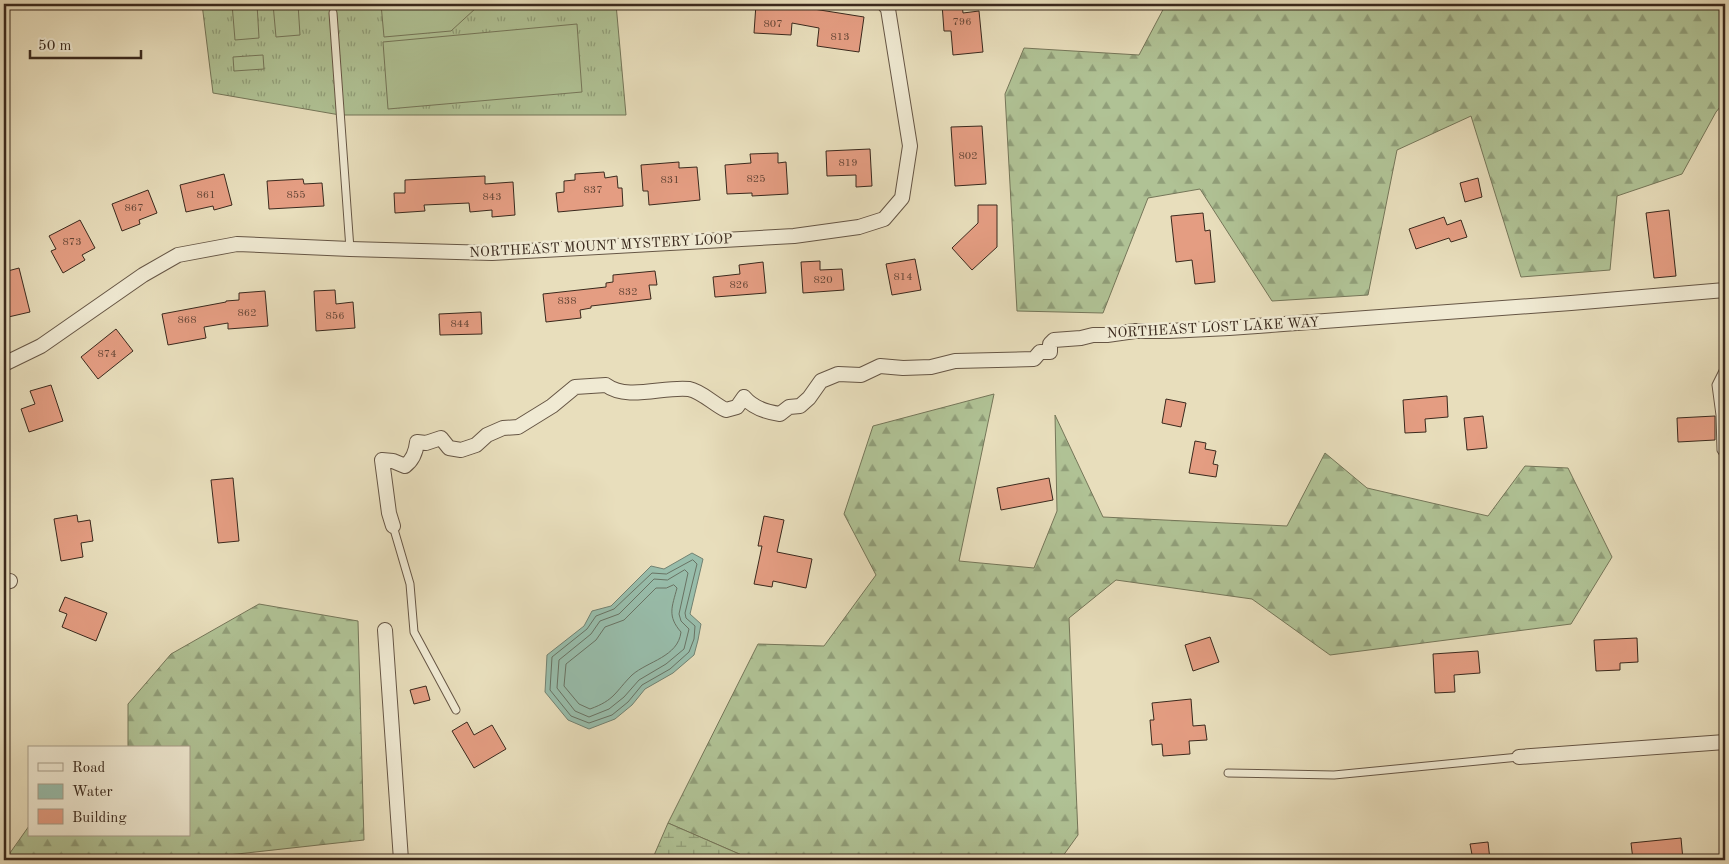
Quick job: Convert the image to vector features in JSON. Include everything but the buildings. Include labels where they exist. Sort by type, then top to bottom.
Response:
[{"type":"street","name":"NORTHEAST MOUNT MYSTERY LOOP","points":[[4,364],[40,346],[143,275],[178,255],[237,244],[492,253],[794,236],[859,227],[884,219],[902,198],[910,146],[888,9],[884,4]]},
{"type":"street","name":"NORTHEAST LOST LAKE WAY","points":[[393,526],[389,513],[382,460],[393,461],[405,466],[410,462],[416,451],[417,442],[426,444],[441,438],[449,448],[461,450],[476,445],[487,435],[503,428],[518,427],[552,406],[575,387],[606,385],[614,391],[639,392],[688,389],[696,391],[726,410],[737,407],[744,397],[753,406],[770,413],[780,414],[789,407],[800,406],[809,398],[821,381],[838,374],[861,375],[880,366],[903,368],[931,367],[955,361],[1034,359],[1040,352],[1050,352],[1050,344],[1054,340],[1135,331],[1264,326],[1571,304],[1725,290]]},
{"type":"street","points":[[385,630],[401,860]]},
{"type":"street","points":[[1519,757],[1725,742]]},
{"type":"lane","points":[[333,13],[350,249]]},
{"type":"lane","points":[[1725,367],[1716,385],[1722,450],[1725,456]]},
{"type":"lane","points":[[393,526],[410,584],[414,632],[456,710]]},
{"type":"lane","points":[[1228,773],[1334,775],[1519,757]]},
{"type":"green space","points":[[202,4],[616,4],[626,115],[340,115],[213,93]]},
{"type":"green space","points":[[232,4],[257,4],[259,38],[235,40]]},
{"type":"green space","points":[[273,4],[298,4],[300,35],[276,37]]},
{"type":"green space","points":[[381,4],[476,4],[476,8],[451,31],[384,37]]},
{"type":"green space","points":[[1166,4],[1725,4],[1725,101],[1716,112],[1682,174],[1617,196],[1610,270],[1521,277],[1471,116],[1397,150],[1368,295],[1272,301],[1200,189],[1148,198],[1103,313],[1017,311],[1005,94],[1024,48],[1139,55]]},
{"type":"green space","points":[[577,24],[582,92],[388,109],[383,42]]},
{"type":"green space","points":[[263,55],[264,69],[234,71],[233,57]]},
{"type":"green space","points":[[994,394],[959,561],[1034,568],[1057,511],[1055,415],[1103,517],[1287,526],[1325,453],[1367,488],[1488,516],[1525,466],[1568,468],[1612,557],[1571,624],[1330,655],[1252,599],[1116,580],[1069,618],[1078,835],[1060,860],[753,860],[668,823],[758,644],[824,646],[876,575],[844,514],[873,426]]},
{"type":"green space","points":[[259,604],[358,621],[364,840],[191,860],[5,860],[28,827],[28,836],[190,836],[190,746],[128,746],[128,704],[171,654]]},
{"type":"green space","points":[[668,823],[753,860],[652,860]]},
{"type":"water","points":[[692,553],[703,559],[690,614],[701,624],[694,655],[673,673],[645,689],[632,705],[615,719],[589,729],[568,720],[545,692],[547,655],[584,626],[592,611],[611,606],[651,566],[664,569]]}]
